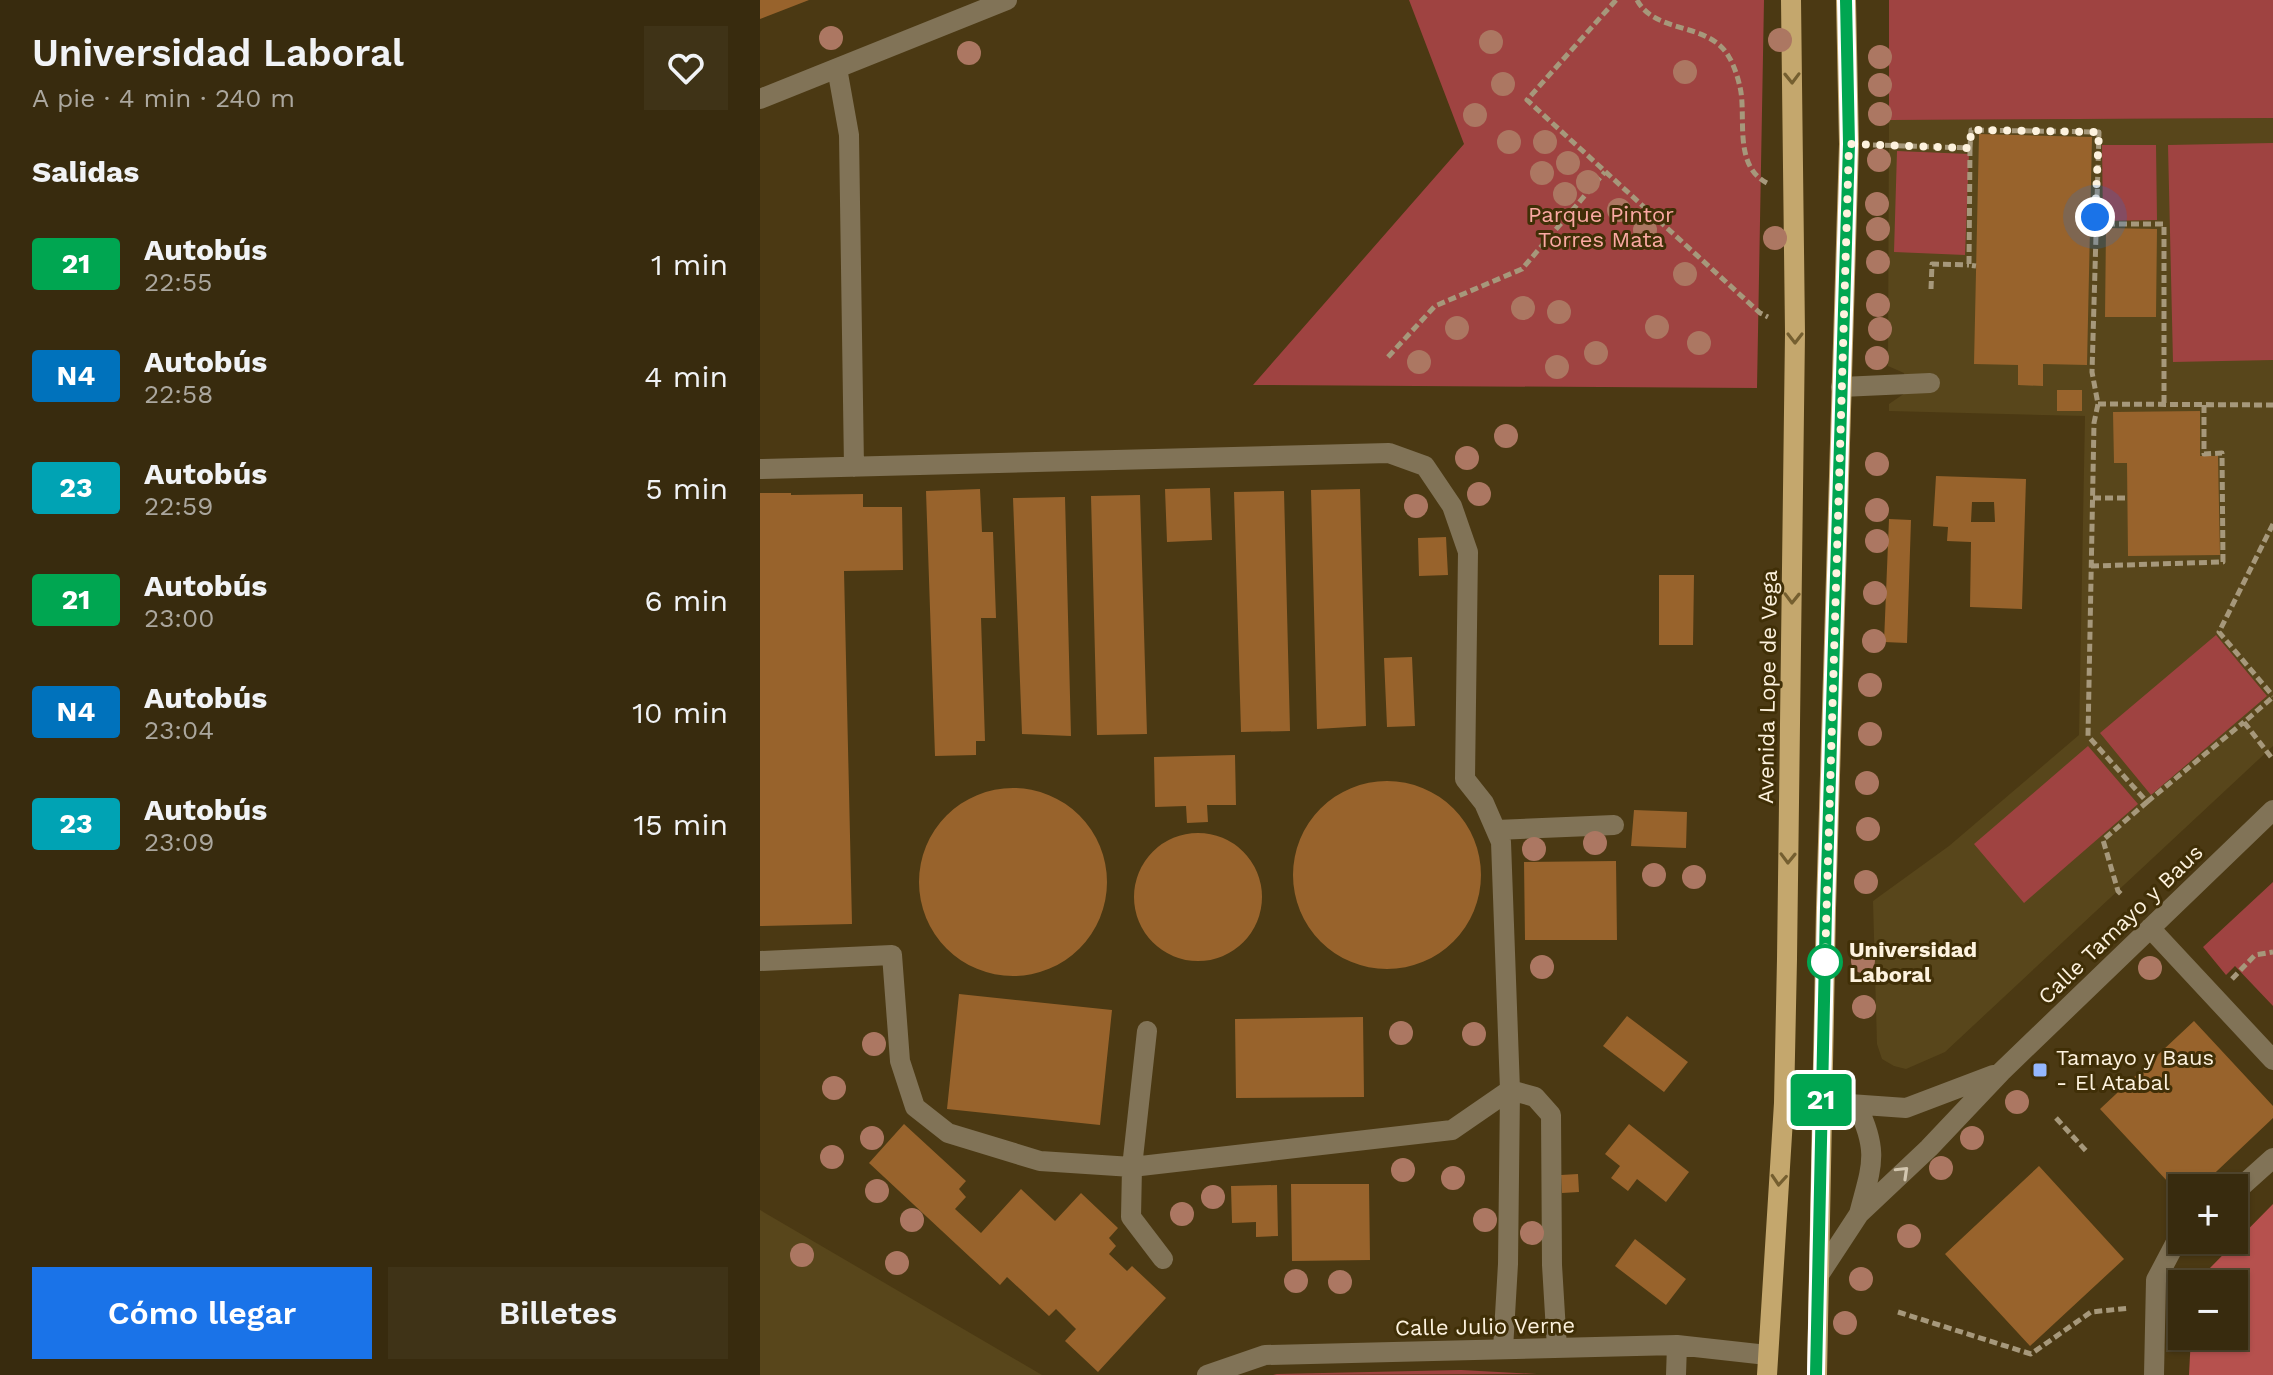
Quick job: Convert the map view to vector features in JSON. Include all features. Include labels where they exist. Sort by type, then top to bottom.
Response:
[{"type":"main road","name":"Avenida Lope de Vega","points":[[1767,1365],[1784,1103],[1795,333],[1791,0]]},
{"type":"main road","points":[[1817,1375],[1821,1102],[1849,144],[1846,0]]},
{"type":"main road","points":[[1784,1103],[1821,1102]]},
{"type":"street","points":[[760,99],[1007,0]]},
{"type":"street","points":[[837,68],[849,135],[854,467]]},
{"type":"street","points":[[1841,387],[1930,383]]},
{"type":"street","points":[[760,469],[1389,453],[1425,466],[1452,506],[1468,552],[1465,779],[1484,803],[1501,842],[1510,1090],[1508,1264],[1503,1349]]},
{"type":"street","name":"Calle Tamayo y Baus","points":[[1819,1275],[1859,1214],[1929,1148],[2001,1072],[2273,810]]},
{"type":"street","points":[[1496,830],[1614,825]]},
{"type":"street","points":[[2150,928],[2273,1060]]},
{"type":"street","points":[[760,961],[892,955],[900,1061],[915,1107],[948,1133],[1040,1161],[1132,1167],[1452,1130],[1510,1090]]},
{"type":"street","points":[[1147,1031],[1132,1167],[1131,1217],[1163,1259]]},
{"type":"street","name":"Calle Tamayo y Baus","points":[[1821,1102],[1906,1108],[2001,1072]]},
{"type":"street","points":[[1510,1090],[1535,1097],[1551,1115],[1552,1265],[1557,1348]]},
{"type":"street","points":[[1857,1106],[1867,1126],[1873,1158],[1859,1214]]},
{"type":"street","points":[[2248,1180],[2273,1158]]},
{"type":"street","points":[[2154,1375],[2156,1280],[2170,1254]]},
{"type":"street","points":[[1676,1375],[1677,1345]]},
{"type":"street","name":"Calle Julio Verne","points":[[1207,1375],[1265,1355],[1677,1345],[1767,1365]]},
{"type":"path","points":[[1616,0],[1527,100],[1760,313],[1795,333]]},
{"type":"path","points":[[1637,0],[1644,13],[1707,35],[1729,56],[1741,88],[1742,143],[1748,161],[1762,181],[1794,198]]},
{"type":"path","points":[[1931,289],[1932,264],[1973,265],[1971,130],[2099,132],[2093,216],[2092,372],[2098,404],[2094,423],[2088,736],[2147,802]]},
{"type":"path","points":[[1849,144],[1970,148]]},
{"type":"path","points":[[1388,357],[1435,306],[1522,269],[1605,172]]},
{"type":"path","points":[[2095,224],[2164,224],[2164,405]]},
{"type":"path","points":[[2098,404],[2273,405]]},
{"type":"path","points":[[2091,566],[2223,562],[2222,453],[2204,454],[2204,405]]},
{"type":"path","points":[[2093,498],[2127,498]]},
{"type":"path","points":[[2123,896],[2118,891],[2103,840],[2273,697],[2219,632],[2273,524]]},
{"type":"path","points":[[2244,722],[2271,757]]},
{"type":"path","points":[[2216,998],[2255,955],[2273,952]]},
{"type":"path","points":[[2056,1118],[2088,1153]]},
{"type":"path","points":[[1898,1312],[2031,1354],[2091,1312],[2130,1308],[2133,1296]]},
{"type":"shaded area","points":[[2273,118],[2273,746],[1945,1052],[1906,1069],[1894,1066],[1882,1059],[1877,1044],[1873,901],[1949,846],[2079,735],[2085,416],[1889,411],[1889,404],[1905,393],[1904,373],[1888,366],[1889,120]]},
{"type":"shaded area","points":[[2273,1204],[2273,1375],[2189,1375],[2190,1350],[2248,1350],[2248,1270],[2209,1270],[2224,1254],[2248,1254],[2248,1229]]},
{"type":"shaded area","points":[[760,1210],[1042,1375],[760,1375]]},
{"type":"green space","name":"Parque Pintor Torres Mata","points":[[1409,0],[1764,0],[1757,388],[1253,385],[1464,144]]},
{"type":"green space","points":[[1889,0],[2273,0],[2273,118],[1889,120]]},
{"type":"green space","points":[[2273,143],[2273,360],[2173,362],[2168,145]]},
{"type":"green space","points":[[2102,145],[2156,145],[2157,220],[2103,221]]},
{"type":"green space","points":[[1897,151],[1969,154],[1965,255],[1894,252]]},
{"type":"green space","points":[[2216,635],[2267,696],[2151,795],[2100,733]]},
{"type":"green space","points":[[2088,746],[2138,804],[2024,903],[1974,844]]},
{"type":"green space","points":[[2273,882],[2273,1006],[2235,966],[2226,975],[2203,947]]},
{"type":"green space","points":[[1461,1370],[1537,1374],[1273,1375],[1277,1374]]},
{"type":"building","points":[[760,0],[809,0],[760,19]]},
{"type":"building","points":[[1979,134],[2092,137],[2087,365],[2043,364],[2043,386],[2018,385],[2018,365],[1974,364]]},
{"type":"building","points":[[2106,228],[2157,229],[2156,317],[2105,317]]},
{"type":"building","points":[[2057,390],[2082,390],[2082,411],[2057,411]]},
{"type":"building","points":[[2200,411],[2200,456],[2218,456],[2220,555],[2128,556],[2127,463],[2114,463],[2113,412]]},
{"type":"building","points":[[1936,476],[2026,479],[2022,609],[1970,607],[1971,542],[1947,541],[1948,527],[1933,526]],"holes":[[[1972,502],[1994,502],[1995,522],[1971,522]]]},
{"type":"building","points":[[1210,488],[1212,540],[1167,542],[1165,489]]},
{"type":"building","points":[[980,489],[982,532],[993,532],[996,618],[981,618],[985,741],[976,741],[976,755],[935,756],[926,491]]},
{"type":"building","points":[[1360,489],[1366,726],[1317,729],[1311,490]]},
{"type":"building","points":[[1284,491],[1290,731],[1241,732],[1234,492]]},
{"type":"building","points":[[760,493],[863,494],[863,507],[902,507],[903,570],[844,571],[852,924],[760,926]]},
{"type":"building","points":[[1140,495],[1147,734],[1097,735],[1091,496]]},
{"type":"building","points":[[1065,497],[1071,736],[1022,734],[1013,498]]},
{"type":"building","points":[[1889,519],[1911,520],[1907,643],[1884,642]]},
{"type":"building","points":[[1446,537],[1448,575],[1419,576],[1418,538]]},
{"type":"building","points":[[1659,575],[1694,575],[1693,645],[1659,645]]},
{"type":"building","points":[[1412,657],[1415,726],[1387,727],[1384,658]]},
{"type":"building","points":[[1235,755],[1236,805],[1207,805],[1208,822],[1187,823],[1186,806],[1155,807],[1154,757]]},
{"type":"building","points":[[1387,781],[1405,782],[1423,788],[1440,796],[1454,808],[1466,822],[1474,839],[1480,857],[1480,893],[1474,911],[1466,928],[1454,942],[1440,954],[1423,962],[1405,968],[1387,969],[1369,968],[1351,962],[1334,954],[1320,942],[1308,928],[1300,911],[1294,893],[1293,875],[1294,857],[1300,839],[1308,822],[1320,808],[1334,796],[1351,788],[1369,782]]},
{"type":"building","points":[[1013,788],[1049,795],[1079,816],[1100,846],[1107,882],[1100,918],[1079,948],[1049,969],[1013,976],[977,969],[947,948],[926,918],[919,882],[926,846],[947,816],[977,795]]},
{"type":"building","points":[[1634,810],[1687,812],[1686,848],[1631,846]]},
{"type":"building","points":[[1198,833],[1223,837],[1244,851],[1258,872],[1262,897],[1258,922],[1244,943],[1223,957],[1198,961],[1173,957],[1152,943],[1138,922],[1134,897],[1138,872],[1152,851],[1173,837]]},
{"type":"building","points":[[1616,861],[1617,940],[1525,940],[1524,862]]},
{"type":"building","points":[[959,994],[1112,1010],[1100,1125],[947,1109]]},
{"type":"building","points":[[1627,1016],[1688,1062],[1664,1092],[1603,1046]]},
{"type":"building","points":[[1363,1017],[1364,1097],[1236,1098],[1235,1019]]},
{"type":"building","points":[[2194,1021],[2273,1106],[2273,1118],[2214,1174],[2168,1174],[2168,1182],[2100,1109]]},
{"type":"building","points":[[904,1124],[966,1181],[959,1189],[966,1197],[955,1209],[981,1233],[1021,1189],[1055,1221],[1081,1193],[1118,1228],[1109,1238],[1116,1246],[1109,1254],[1127,1271],[1132,1266],[1166,1298],[1098,1372],[1065,1341],[1076,1329],[1056,1309],[1049,1316],[1007,1277],[1000,1285],[869,1163]]},
{"type":"building","points":[[1629,1124],[1689,1172],[1666,1202],[1637,1179],[1628,1191],[1611,1178],[1620,1166],[1605,1154]]},
{"type":"building","points":[[2039,1166],[2124,1259],[2030,1346],[1945,1254]]},
{"type":"building","points":[[1578,1174],[1579,1192],[1562,1193],[1561,1175]]},
{"type":"building","points":[[1291,1184],[1369,1184],[1370,1260],[1292,1261]]},
{"type":"building","points":[[1277,1185],[1278,1236],[1256,1237],[1256,1222],[1232,1223],[1231,1186]]},
{"type":"building","points":[[1635,1239],[1686,1279],[1666,1305],[1615,1266]]},
{"type":"bus line","name":"21","points":[[1816,1375],[1826,908],[1849,144],[1846,0]]},
{"type":"place","name":"Universidad Laboral","points":[[1825,962]]},
{"type":"place","name":"Tamayo y Baus - El Atabal","points":[[2040,1070]]},
{"type":"route","points":[[1825,962],[1849,144],[1970,148],[1971,130],[2099,132],[2095,217]]}]
